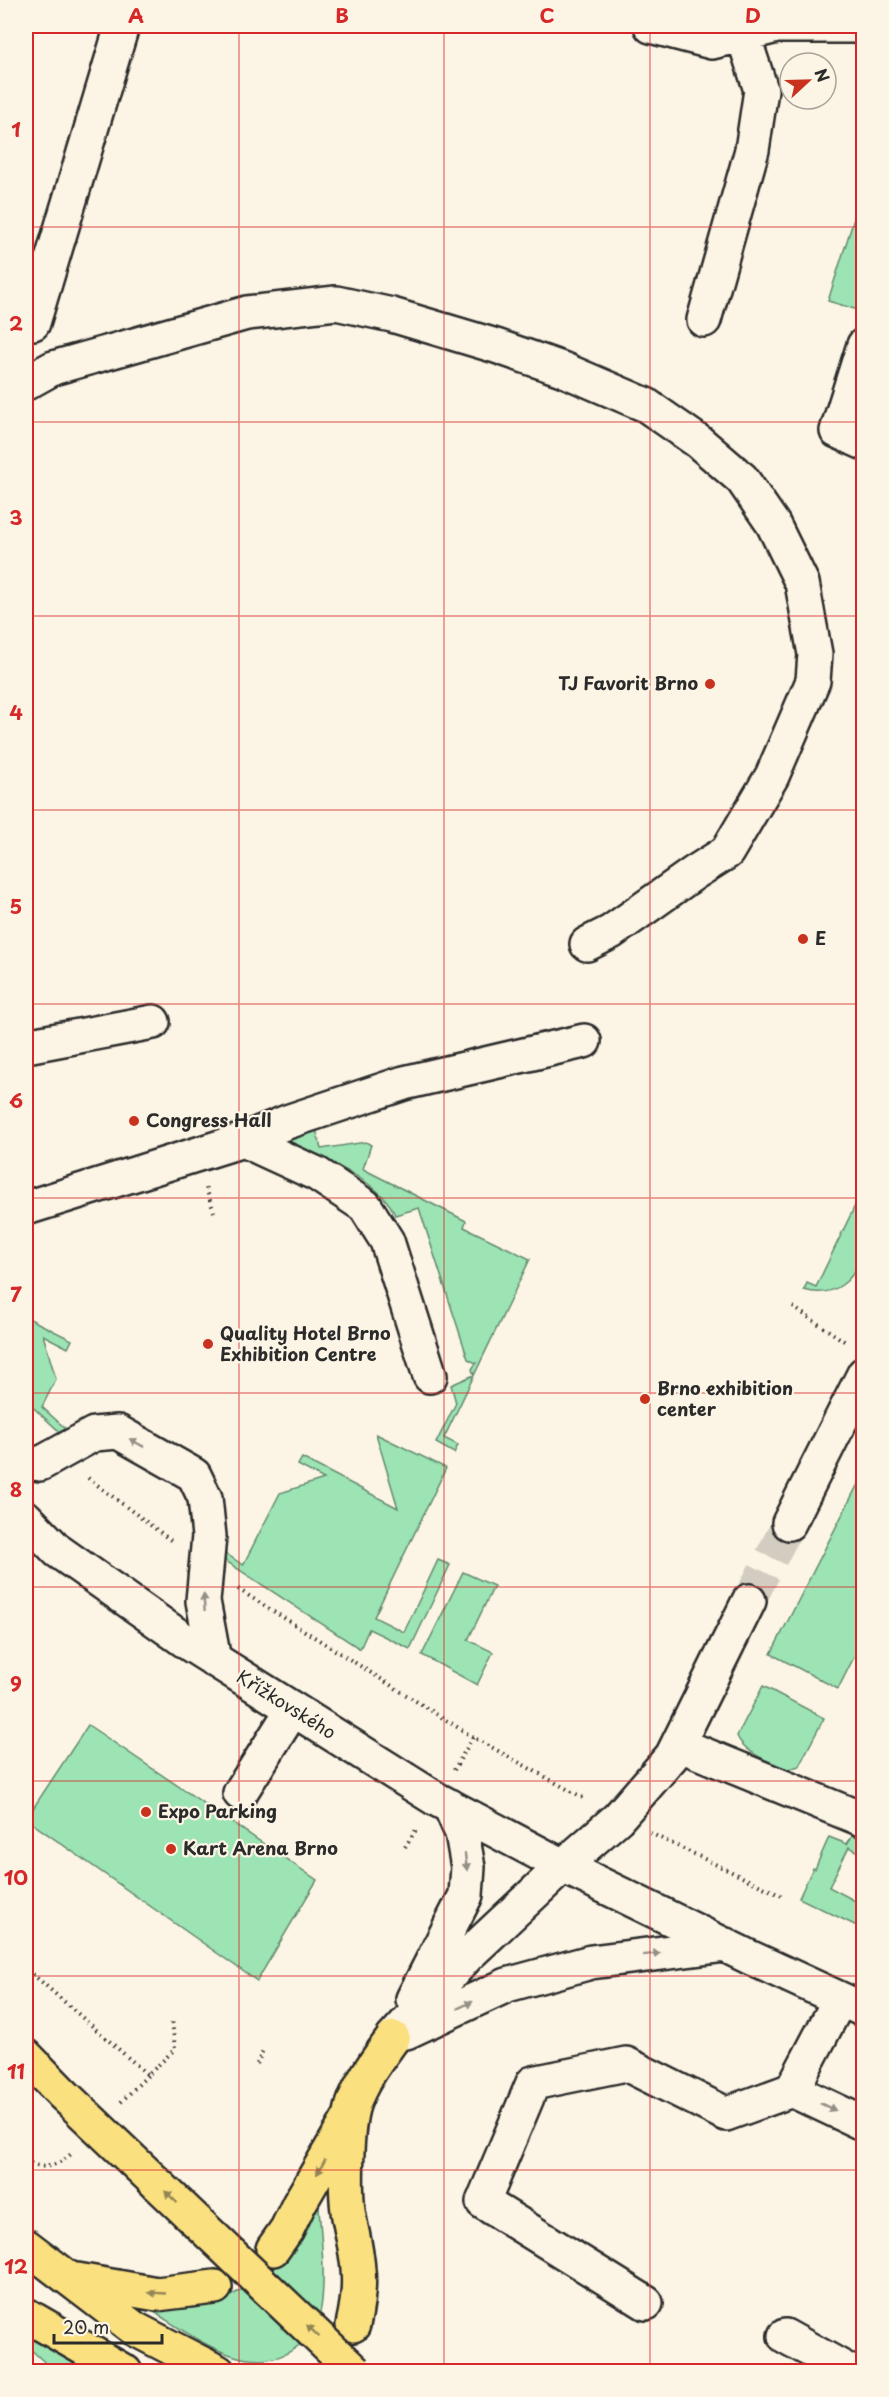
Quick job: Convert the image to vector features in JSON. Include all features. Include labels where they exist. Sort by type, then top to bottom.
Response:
[{"type":"highway","points":[[353,2325],[359,2273],[348,2209],[350,2116],[353,2104],[373,2065],[393,2038]]},
{"type":"highway","points":[[26,2056],[355,2372]]},
{"type":"highway","points":[[273,2250],[350,2116]]},
{"type":"highway","points":[[26,2246],[135,2329],[218,2372]]},
{"type":"highway","points":[[72,2279],[157,2294],[215,2287]]},
{"type":"highway","points":[[26,2315],[125,2372]]},
{"type":"street","points":[[33,323],[122,26]]},
{"type":"street","points":[[651,26],[712,42],[777,26],[864,26]]},
{"type":"street","points":[[704,320],[752,150],[760,100],[761,90],[743,35]]},
{"type":"street","points":[[26,382],[53,368],[247,314],[336,303],[392,315],[496,346],[562,369],[646,405],[699,441],[742,479],[773,524],[802,583],[815,654],[813,681],[772,776],[727,852],[611,933],[587,944]]},
{"type":"street","points":[[862,358],[837,431],[864,444]]},
{"type":"street","points":[[26,1046],[153,1022]]},
{"type":"street","points":[[26,1208],[243,1140],[287,1122],[404,1083],[584,1041]]},
{"type":"street","points":[[243,1140],[317,1174],[365,1206],[387,1241],[430,1376]]},
{"type":"street","points":[[789,1523],[859,1361]]},
{"type":"street","points":[[26,1461],[40,1464],[94,1434],[118,1432],[194,1475],[205,1498],[209,1536],[202,1600],[214,1660]]},
{"type":"street","name":"Křížkovského","points":[[26,1518],[58,1551],[214,1660],[450,1806],[563,1866],[852,2004]]},
{"type":"street","points":[[393,2038],[468,1955],[618,1818],[672,1756],[749,1601]]},
{"type":"street","points":[[240,1793],[293,1709]]},
{"type":"street","points":[[678,1744],[864,1820]]},
{"type":"street","points":[[393,2038],[466,1895],[468,1867],[462,1833],[450,1806]]},
{"type":"street","points":[[393,2038],[507,1985],[591,1962],[726,1945]]},
{"type":"street","points":[[646,2303],[483,2202],[533,2083],[626,2064],[726,2114],[792,2090],[852,2004]]},
{"type":"street","points":[[792,2090],[864,2124]]},
{"type":"street","points":[[785,2336],[850,2372]]},
{"type":"path","points":[[793,1307],[859,1361]]},
{"type":"path","points":[[59,1454],[206,1567],[473,1737]]},
{"type":"path","points":[[28,1970],[148,2075]]},
{"type":"path","points":[[120,2104],[175,2049],[172,2020]]},
{"type":"path","points":[[257,2064],[263,2050]]},
{"type":"path","points":[[26,2159],[29,2163],[43,2167],[58,2164],[72,2153]]},
{"type":"green space","points":[[863,190],[864,293],[858,310],[828,301]]},
{"type":"green space","points":[[315,1125],[321,1149],[366,1142],[371,1145],[363,1169],[466,1221],[464,1227],[530,1259],[444,1438],[458,1445],[454,1453],[436,1443],[456,1403],[451,1385],[474,1375],[472,1369],[476,1363],[468,1359],[419,1208],[395,1215],[376,1190],[361,1179],[328,1161],[280,1141]]},
{"type":"green space","points":[[863,1189],[864,1245],[855,1271],[842,1285],[834,1289],[825,1292],[804,1290],[807,1283],[816,1287]]},
{"type":"green space","points":[[26,1317],[72,1340],[68,1348],[43,1335],[56,1379],[42,1407],[66,1429],[60,1432],[26,1401]]},
{"type":"green space","points":[[376,1434],[446,1468],[374,1617],[404,1632],[438,1560],[450,1565],[410,1649],[369,1629],[360,1649],[215,1554],[216,1547],[243,1565],[280,1493],[324,1479],[298,1465],[302,1458],[398,1508]]},
{"type":"green space","points":[[860,1480],[864,1482],[863,1639],[838,1689],[771,1654]]},
{"type":"green space","points":[[463,1572],[494,1586],[468,1640],[493,1652],[477,1685],[422,1655]]},
{"type":"green space","points":[[763,1686],[824,1718],[799,1766],[786,1770],[746,1748],[737,1736]]},
{"type":"green space","name":"Kart Arena Brno","points":[[88,1725],[317,1880],[257,1981],[26,1819]]},
{"type":"green space","points":[[853,1834],[863,1839],[863,1854],[849,1847],[829,1887],[863,1905],[863,1929],[799,1898],[829,1837],[847,1844]]},
{"type":"green space","points":[[312,2207],[319,2207],[323,2257],[322,2296],[320,2313],[309,2333],[298,2346],[280,2356],[262,2360],[243,2358],[205,2344],[154,2312],[154,2307],[184,2309],[226,2298],[255,2283],[279,2262]]},
{"type":"green space","points":[[26,2334],[89,2371],[54,2371],[26,2345]]},
{"type":"tunnel","points":[[749,1601],[789,1523]]},
{"type":"place","name":"TJ Favorit Brno","points":[[710,684]]},
{"type":"place","name":"E","points":[[803,939]]},
{"type":"place","name":"Congress Hall","points":[[134,1121]]},
{"type":"place","name":"Quality Hotel Brno Exhibition Centre","points":[[208,1344]]},
{"type":"place","name":"Brno exhibition center","points":[[645,1399]]},
{"type":"place","name":"Expo Parking","points":[[146,1812]]},
{"type":"place","name":"Kart Arena Brno","points":[[171,1849]]}]
